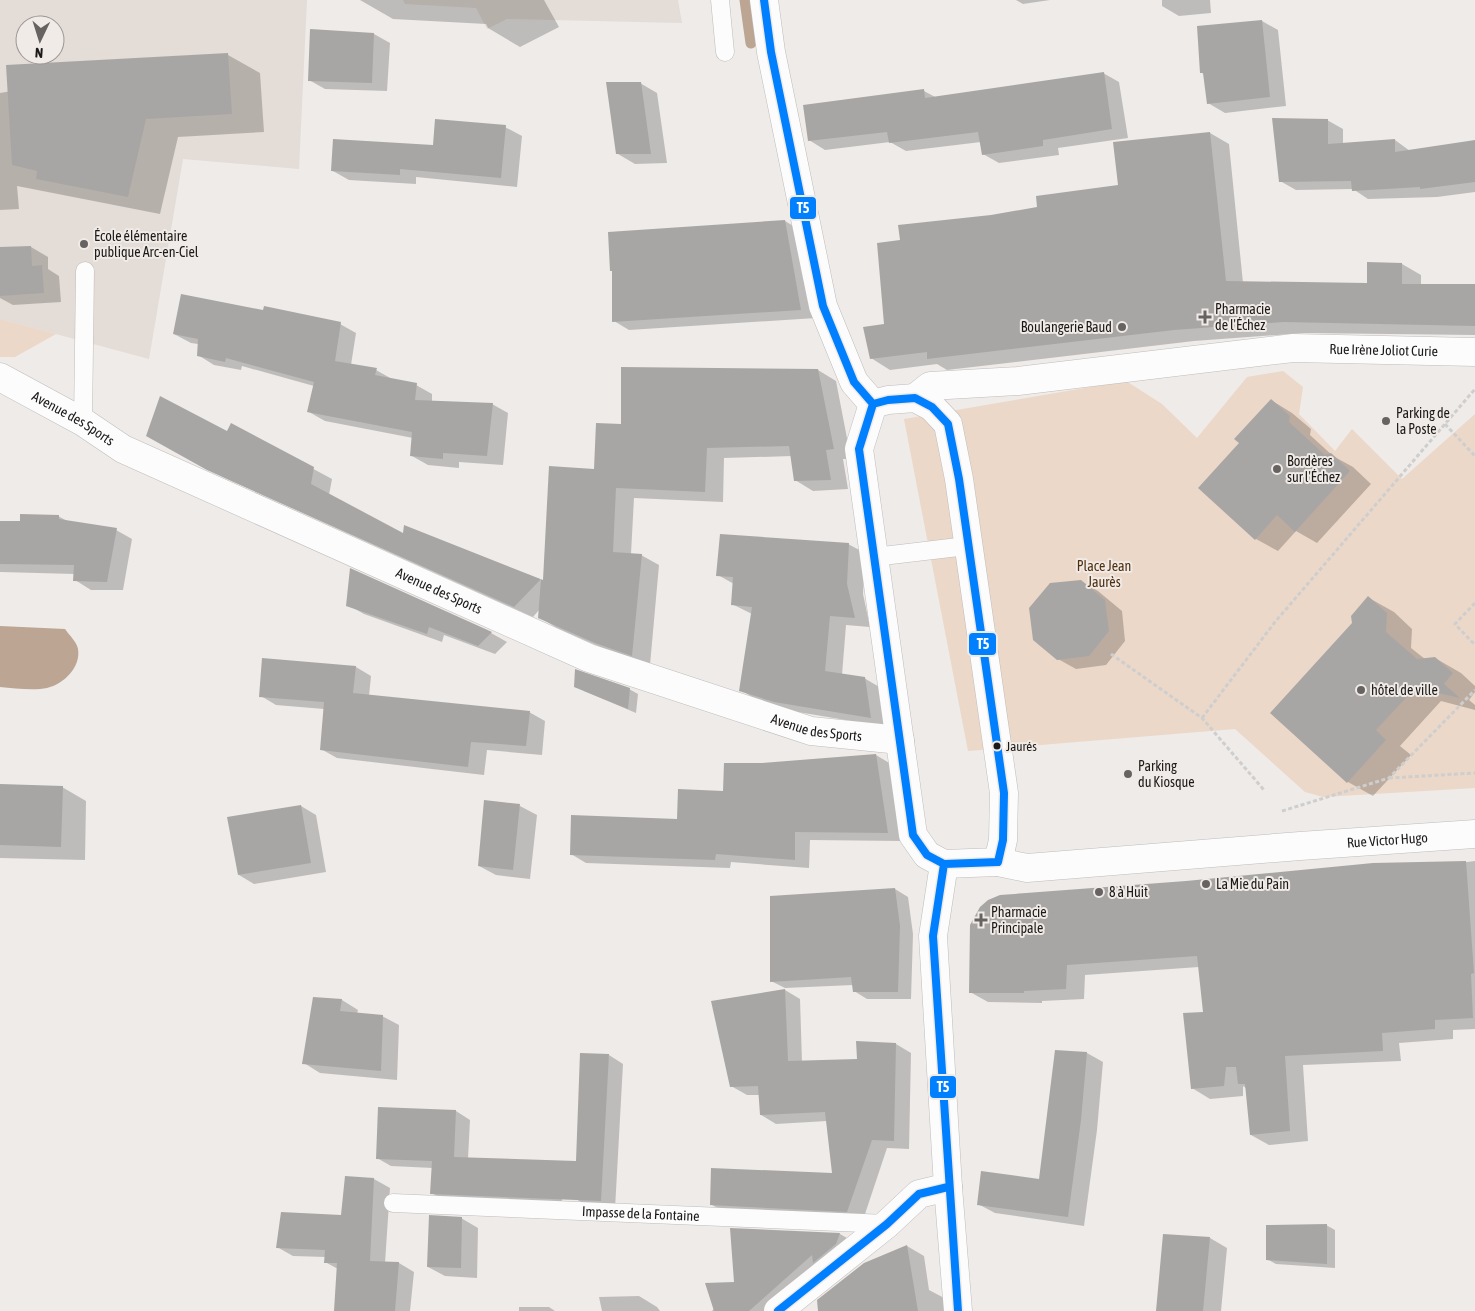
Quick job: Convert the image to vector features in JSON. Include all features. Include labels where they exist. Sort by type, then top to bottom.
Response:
[{"type":"street","points":[[764,0],[771,52],[823,306],[854,382],[874,404]]},
{"type":"street","name":"Rue Irène Joliot Curie","points":[[916,398],[930,386],[1018,381],[1293,348],[1475,352]]},
{"type":"street","name":"Avenue des Sports","points":[[0,376],[83,422],[122,449],[589,658],[811,731],[900,740]]},
{"type":"street","points":[[916,398],[932,407],[948,424],[958,479],[1004,793],[1003,840],[998,862],[944,864],[927,855],[913,835],[859,450],[874,404],[888,400],[916,398]]},
{"type":"street","name":"Rue Victor Hugo","points":[[998,862],[1028,868],[1475,834]]},
{"type":"street","points":[[944,864],[933,936],[948,1187],[958,1311]]},
{"type":"street","points":[[778,1311],[887,1224],[919,1194],[948,1187]]},
{"type":"lane","points":[[720,0],[725,52]]},
{"type":"lane","points":[[83,422],[85,271]]},
{"type":"lane","points":[[874,556],[967,546]]},
{"type":"lane","name":"Impasse de la Fontaine","points":[[393,1203],[887,1224]]},
{"type":"path","points":[[1202,718],[1275,622],[1475,389]]},
{"type":"path","points":[[1444,424],[1475,456]]},
{"type":"path","points":[[1475,603],[1455,624],[1475,644]]},
{"type":"path","points":[[1111,654],[1202,718],[1264,790]]},
{"type":"path","points":[[1389,778],[1475,690]]},
{"type":"path","points":[[1282,811],[1389,778],[1475,773]]},
{"type":"shaded area","name":"École élémentaire publique Arc-en-Ciel","points":[[0,0],[307,0],[299,169],[183,159],[149,359],[0,319]]},
{"type":"shaded area","points":[[403,0],[678,0],[682,23],[507,19],[487,29],[476,8],[405,4]]},
{"type":"shaded area","points":[[0,626],[65,629],[75,641],[78,649],[77,662],[74,668],[65,679],[47,688],[0,687]]},
{"type":"green space","points":[[0,319],[56,334],[15,357],[0,357]]},
{"type":"green space","name":"Place Jean Jaurès","points":[[1283,371],[1303,387],[1299,414],[1335,451],[1352,429],[1402,479],[1475,414],[1475,788],[1323,797],[1305,792],[1235,729],[968,751],[904,419],[1126,381],[1162,404],[1197,438],[1247,377]]},
{"type":"building","points":[[1262,20],[1270,97],[1207,104],[1203,73],[1200,73],[1197,26]]},
{"type":"building","points":[[310,29],[374,33],[372,83],[308,81]]},
{"type":"building","points":[[228,53],[232,114],[146,119],[128,197],[36,179],[37,171],[12,165],[6,65],[65,65],[65,62]]},
{"type":"building","points":[[1104,72],[1112,129],[1043,140],[1043,146],[982,155],[978,132],[889,143],[887,132],[808,141],[803,105],[924,89],[925,98]]},
{"type":"building","points":[[606,82],[641,82],[651,154],[616,154]]},
{"type":"building","points":[[1272,118],[1328,119],[1328,144],[1395,139],[1395,152],[1475,140],[1475,182],[1420,189],[1420,187],[1352,191],[1351,181],[1279,182]]},
{"type":"building","points":[[435,119],[506,125],[501,178],[400,169],[400,175],[331,171],[333,139],[433,145]]},
{"type":"building","points":[[1210,132],[1226,281],[1367,283],[1367,262],[1402,263],[1402,284],[1475,284],[1475,326],[1284,322],[1174,330],[927,359],[927,352],[870,359],[863,327],[884,324],[877,243],[900,240],[898,225],[991,215],[1037,207],[1036,196],[1118,185],[1113,142]]},
{"type":"building","points":[[785,220],[801,310],[612,322],[612,271],[610,271],[608,232]]},
{"type":"building","points":[[31,246],[32,266],[42,265],[44,293],[0,296],[0,247]]},
{"type":"building","points":[[181,294],[263,310],[264,306],[341,322],[335,361],[377,368],[375,375],[417,383],[415,400],[493,403],[487,456],[443,453],[443,459],[410,456],[412,432],[307,412],[314,382],[226,358],[225,362],[197,356],[198,339],[173,334]]},
{"type":"building","points":[[621,367],[818,369],[834,449],[826,450],[831,480],[794,481],[789,446],[707,448],[705,492],[616,488],[613,552],[642,554],[632,656],[595,643],[538,618],[541,579],[543,580],[549,466],[594,469],[596,423],[621,424]]},
{"type":"building","points":[[160,396],[227,431],[231,423],[314,467],[311,484],[403,533],[404,525],[541,579],[514,607],[207,470],[146,436]]},
{"type":"building","points":[[1271,399],[1290,416],[1289,422],[1325,455],[1331,453],[1350,471],[1295,532],[1277,515],[1255,540],[1198,488],[1239,443],[1234,439]]},
{"type":"building","points":[[20,514],[59,515],[59,519],[117,528],[107,582],[73,581],[74,565],[0,564],[0,521],[20,521]]},
{"type":"building","points":[[720,534],[849,543],[847,584],[855,618],[830,616],[825,671],[865,677],[871,718],[774,702],[739,691],[752,607],[731,605],[733,577],[716,576]]},
{"type":"building","points":[[350,568],[492,632],[478,646],[429,627],[427,634],[346,606]]},
{"type":"building","points":[[1081,580],[1105,600],[1109,631],[1089,656],[1057,660],[1033,640],[1029,608],[1050,583]]},
{"type":"building","points":[[1368,596],[1387,613],[1386,632],[1417,659],[1435,657],[1453,673],[1444,684],[1460,698],[1415,688],[1376,730],[1386,740],[1347,783],[1270,713],[1352,623],[1351,616]]},
{"type":"building","points":[[262,658],[356,666],[353,693],[530,711],[526,746],[471,742],[468,767],[320,750],[324,702],[259,697]]},
{"type":"building","points":[[575,669],[630,688],[628,709],[574,687]]},
{"type":"building","points":[[876,754],[888,833],[795,832],[795,860],[716,854],[715,860],[570,855],[571,815],[677,819],[678,789],[723,791],[724,763],[762,763]]},
{"type":"building","points":[[0,784],[63,786],[61,847],[0,845]]},
{"type":"building","points":[[484,800],[520,804],[513,870],[478,866]]},
{"type":"building","points":[[301,805],[311,863],[238,875],[227,817]]},
{"type":"building","points":[[1466,861],[1474,973],[1471,974],[1473,1018],[1435,1020],[1435,1029],[1382,1033],[1383,1051],[1285,1056],[1290,1131],[1250,1135],[1245,1084],[1238,1084],[1236,1067],[1226,1067],[1224,1086],[1191,1089],[1183,1013],[1203,1012],[1197,956],[1067,965],[1066,989],[1024,991],[1024,993],[969,993],[970,925],[980,907],[988,900],[1000,895],[1186,881],[1373,863]]},
{"type":"building","points":[[895,888],[900,926],[898,992],[853,992],[851,977],[770,982],[770,896]]},
{"type":"building","points":[[785,989],[788,1061],[857,1059],[856,1041],[896,1043],[894,1141],[872,1140],[847,1212],[710,1205],[711,1168],[832,1173],[825,1112],[760,1115],[758,1086],[730,1087],[711,1001]]},
{"type":"building","points":[[313,997],[342,999],[340,1011],[383,1015],[381,1071],[302,1064]]},
{"type":"building","points":[[1055,1050],[1087,1052],[1081,1120],[1068,1217],[977,1205],[981,1171],[1039,1179]]},
{"type":"building","points":[[580,1053],[609,1054],[601,1201],[430,1194],[432,1161],[376,1159],[378,1107],[456,1110],[454,1157],[576,1161]]},
{"type":"building","points":[[345,1176],[374,1178],[370,1261],[399,1262],[395,1311],[334,1311],[337,1263],[324,1263],[325,1250],[276,1248],[281,1212],[341,1215]]},
{"type":"building","points":[[429,1215],[462,1217],[461,1268],[427,1267]]},
{"type":"building","points":[[1327,1224],[1327,1264],[1266,1260],[1266,1225]]},
{"type":"building","points":[[730,1228],[840,1233],[836,1244],[813,1263],[812,1255],[749,1311],[714,1311],[705,1283],[734,1282]]},
{"type":"building","points":[[1163,1234],[1210,1237],[1203,1311],[1156,1311]]},
{"type":"building","points":[[907,1245],[918,1311],[818,1311],[817,1300],[864,1263]]},
{"type":"waterway","points":[[745,0],[751,43]]},
{"type":"transit line","name":"T5","points":[[764,0],[771,52],[823,306],[854,382],[873,404]]},
{"type":"transit line","name":"T5","points":[[915,398],[932,407],[948,424],[959,479],[1004,793],[1003,840],[998,862],[944,864],[927,855],[913,835],[859,449],[873,404],[888,400],[915,398]]},
{"type":"transit line","name":"T5","points":[[944,864],[933,936],[958,1311]]},
{"type":"transit line","name":"T5","points":[[778,1311],[887,1224],[919,1194],[948,1187]]},
{"type":"place","name":"École élémentaire publique Arc-en-Ciel","points":[[84,244]]},
{"type":"place","name":"Pharmacie de l'Échez","points":[[1205,317]]},
{"type":"place","name":"Boulangerie Baud","points":[[1122,327]]},
{"type":"place","name":"Parking de la Poste","points":[[1386,421]]},
{"type":"place","name":"Bordères sur l'Échez","points":[[1277,469]]},
{"type":"place","name":"hôtel de ville","points":[[1361,690]]},
{"type":"place","name":"Jaurés","points":[[997,746]]},
{"type":"place","name":"Parking du Kiosque","points":[[1128,774]]},
{"type":"place","name":"La Mie du Pain","points":[[1206,884]]},
{"type":"place","name":"8 à Huit","points":[[1099,892]]},
{"type":"place","name":"Pharmacie Principale","points":[[981,920]]}]
